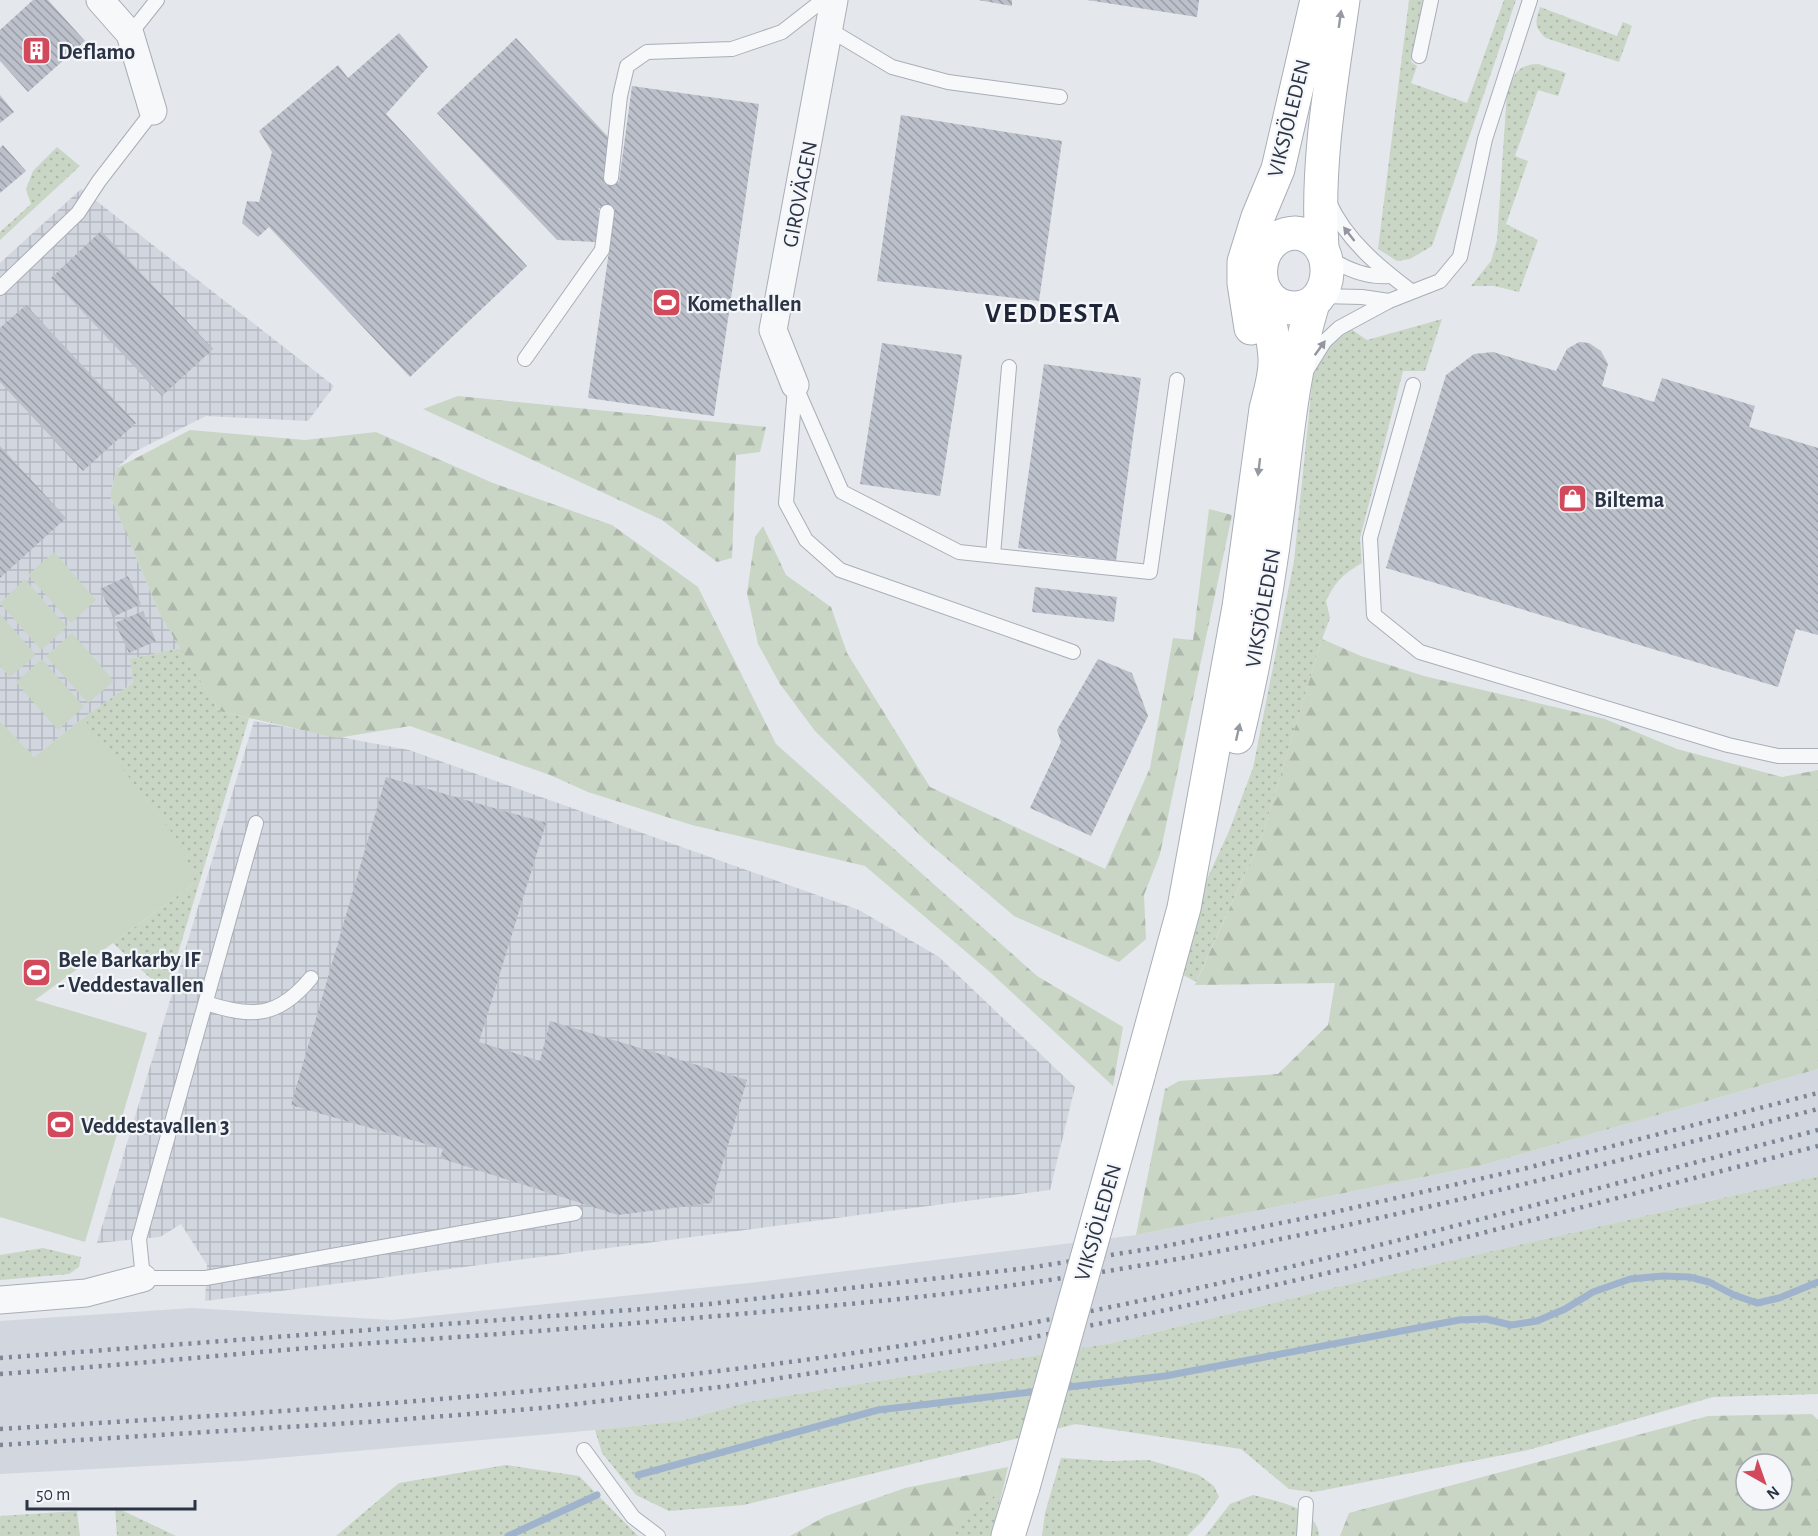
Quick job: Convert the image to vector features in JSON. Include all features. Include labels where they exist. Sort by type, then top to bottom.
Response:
[{"type":"main road","name":"VIKSJÖLEDEN","points":[[1323,251],[1319,206],[1324,132],[1326,1]]},
{"type":"main road","name":"VIKSJÖLEDEN","points":[[1271,244],[1299,172],[1304,149],[1314,62],[1326,1]]},
{"type":"main road","name":"VIKSJÖLEDEN","points":[[1278,404],[1246,304],[1244,262],[1258,217],[1278,169],[1326,1]]},
{"type":"main road","points":[[1300,233],[1315,240],[1323,251],[1326,276],[1316,300],[1302,308],[1290,308],[1278,304],[1265,291],[1260,270],[1263,256],[1271,244],[1284,234],[1300,233]]},
{"type":"main road","name":"VIKSJÖLEDEN","points":[[1008,1536],[1184,908],[1204,857],[1222,799],[1243,709],[1267,588],[1278,508],[1278,404],[1273,383],[1275,358],[1265,291]]},
{"type":"main road","name":"VIKSJÖLEDEN","points":[[1278,404],[1298,358],[1316,300]]},
{"type":"street","points":[[100,0],[130,34],[153,111]]},
{"type":"street","name":"GIROVÄGEN","points":[[795,385],[773,330],[834,0]]},
{"type":"street","points":[[0,1300],[86,1293],[143,1278]]},
{"type":"lane","points":[[130,34],[157,0]]},
{"type":"lane","points":[[611,178],[620,96],[627,66],[647,52],[732,49],[782,32],[823,0]]},
{"type":"lane","points":[[1419,56],[1431,0]]},
{"type":"lane","points":[[1278,404],[1324,342],[1351,320],[1411,291],[1440,281],[1460,257],[1485,139],[1530,0]]},
{"type":"lane","points":[[830,30],[892,67],[948,82],[1060,97]]},
{"type":"lane","points":[[0,288],[78,213],[99,181],[153,111]]},
{"type":"lane","points":[[1320,181],[1332,208],[1347,232],[1367,255],[1411,291]]},
{"type":"lane","points":[[525,358],[602,250],[607,212]]},
{"type":"lane","points":[[1323,251],[1342,265],[1364,275],[1390,276]]},
{"type":"lane","points":[[1316,300],[1362,297],[1389,301]]},
{"type":"lane","points":[[993,555],[1010,367]]},
{"type":"lane","points":[[795,385],[842,492],[959,552],[1150,572],[1177,380]]},
{"type":"lane","points":[[795,385],[786,503],[806,540],[840,570],[1073,652]]},
{"type":"lane","points":[[1413,385],[1370,538],[1374,615],[1420,652],[1728,745],[1778,756],[1818,756]]},
{"type":"lane","points":[[256,823],[139,1239],[143,1278],[206,1278],[575,1213]]},
{"type":"lane","points":[[206,1003],[230,1011],[251,1014],[275,1008],[300,991],[311,978]]},
{"type":"lane","points":[[584,1450],[633,1517],[658,1536]]},
{"type":"lane","points":[[1304,1536],[1306,1504]]},
{"type":"shaded area","points":[[81,189],[334,386],[308,421],[206,416],[134,452],[117,468],[110,495],[160,615],[181,648],[130,659],[133,683],[83,718],[34,757],[0,721],[0,263]]},
{"type":"shaded area","points":[[254,721],[409,750],[859,910],[939,957],[1075,1087],[1050,1190],[205,1301],[207,1265],[181,1224],[160,1237],[97,1243]]},
{"type":"shaded area","points":[[1818,1069],[1818,1176],[1349,1284],[1112,1343],[748,1402],[681,1421],[242,1461],[0,1474],[0,1321],[192,1308],[392,1320],[758,1282],[1136,1235],[1483,1165]]},
{"type":"green space","points":[[1409,0],[1423,0],[1411,62],[1417,66],[1411,83],[1467,103],[1504,0],[1516,0],[1432,246],[1410,259],[1397,261],[1378,249]]},
{"type":"green space","points":[[1540,7],[1617,36],[1623,22],[1632,26],[1619,62],[1546,38],[1539,31],[1537,24]]},
{"type":"green space","points":[[1538,64],[1566,73],[1558,96],[1538,90],[1515,156],[1528,161],[1506,224],[1538,240],[1519,292],[1494,286],[1471,286],[1491,261],[1497,240],[1507,92],[1517,72],[1525,66]]},
{"type":"green space","points":[[57,147],[80,166],[0,240],[0,232],[31,204],[26,189],[33,171]]},
{"type":"green space","points":[[1442,319],[1425,371],[1403,371],[1360,538],[1362,563],[1341,579],[1326,601],[1330,618],[1262,836],[1196,982],[1176,971],[1207,879],[1229,831],[1253,768],[1294,561],[1313,374],[1324,353],[1351,329],[1367,340]]},
{"type":"green space","points":[[458,396],[766,427],[760,452],[736,455],[732,558],[717,562],[662,520],[423,409]]},
{"type":"green space","points":[[190,430],[305,440],[376,432],[493,483],[612,525],[698,587],[776,744],[1037,976],[1123,1027],[1113,1086],[991,973],[865,866],[692,825],[588,792],[550,775],[410,726],[337,738],[219,711],[160,615],[110,495],[117,468]]},
{"type":"green space","points":[[1209,509],[1232,515],[1160,854],[1144,895],[1146,939],[1119,962],[1014,916],[925,840],[815,731],[780,684],[758,644],[747,593],[755,537],[763,526],[786,575],[831,607],[847,653],[930,787],[1105,869],[1150,768],[1173,638],[1193,640]]},
{"type":"green space","points":[[54,552],[96,600],[71,623],[28,575]]},
{"type":"green space","points":[[25,579],[67,627],[41,650],[0,603]]},
{"type":"green space","points":[[0,614],[36,655],[10,677],[0,666]]},
{"type":"green space","points":[[72,633],[114,681],[88,703],[46,656]]},
{"type":"green space","points":[[1322,639],[1361,656],[1424,676],[1605,719],[1677,749],[1782,777],[1818,770],[1818,1069],[1483,1165],[1136,1235],[1165,1089],[1179,1081],[1278,1074],[1328,1025],[1335,983],[1195,985],[1262,836]]},
{"type":"green space","points":[[181,648],[219,711],[249,718],[166,993],[113,943],[195,883],[83,718],[133,683],[130,659]]},
{"type":"green space","points":[[42,659],[84,707],[58,730],[16,682]]},
{"type":"green space","name":"Bele Barkarby IF - Veddestavallen","points":[[83,718],[180,843],[195,883],[35,1000],[147,1033],[85,1242],[0,1217],[0,721],[34,757]]},
{"type":"green space","points":[[1818,1176],[1818,1394],[1713,1397],[1528,1450],[1314,1492],[1289,1489],[1241,1449],[1076,1424],[744,1505],[669,1511],[636,1495],[602,1453],[595,1430],[681,1421],[748,1402],[1112,1343],[1349,1284]]},
{"type":"green space","points":[[43,1248],[81,1257],[79,1267],[69,1274],[0,1280],[0,1255]]},
{"type":"green space","points":[[1812,1414],[1818,1420],[1818,1536],[1340,1536],[1349,1513],[1708,1416]]},
{"type":"green space","points":[[1061,1458],[1109,1461],[1149,1460],[1199,1475],[1214,1486],[1219,1497],[1202,1521],[1187,1536],[1042,1536],[1045,1513]]},
{"type":"green space","points":[[506,1465],[579,1476],[638,1536],[336,1536],[399,1483]]},
{"type":"green space","points":[[1008,1467],[1003,1489],[943,1536],[790,1536],[826,1516],[905,1488]]},
{"type":"green space","points":[[1003,1489],[991,1536],[934,1536],[964,1519]]},
{"type":"green space","points":[[1253,1495],[1283,1503],[1303,1512],[1317,1526],[1319,1536],[1205,1536],[1230,1504]]},
{"type":"green space","points":[[115,1507],[176,1536],[117,1536]]},
{"type":"green space","points":[[77,1511],[80,1536],[0,1536],[0,1516]]},
{"type":"building","name":"Deflamo","points":[[33,0],[48,0],[85,41],[28,92],[0,61],[0,30]]},
{"type":"building","points":[[978,0],[1012,0],[1012,6]]},
{"type":"building","points":[[1087,0],[1199,0],[1197,17]]},
{"type":"building","points":[[399,33],[428,67],[386,114],[527,266],[410,377],[269,227],[258,237],[242,223],[247,201],[259,202],[272,152],[259,131],[338,65],[348,78]]},
{"type":"building","name":"Komethallen","points":[[516,38],[609,138],[603,180],[619,182],[632,86],[759,104],[714,416],[588,398],[615,209],[599,208],[596,242],[557,240],[437,113]]},
{"type":"building","points":[[0,95],[14,112],[0,123]]},
{"type":"building","points":[[901,115],[1062,141],[1039,301],[877,281]]},
{"type":"building","points":[[3,145],[26,171],[0,193],[0,148]]},
{"type":"building","points":[[101,231],[213,349],[162,396],[51,278]]},
{"type":"building","points":[[26,305],[136,423],[83,471],[0,382],[0,328]]},
{"type":"building","name":"Biltema","points":[[1579,342],[1589,343],[1601,351],[1608,364],[1602,386],[1654,402],[1662,378],[1755,406],[1749,427],[1818,448],[1818,635],[1796,629],[1778,687],[1386,568],[1446,375],[1474,354],[1493,352],[1556,371],[1567,349]]},
{"type":"building","points":[[882,343],[962,355],[940,496],[860,484]]},
{"type":"building","points":[[1044,364],[1141,378],[1116,561],[1018,548]]},
{"type":"building","points":[[0,446],[66,518],[0,578]]},
{"type":"building","points":[[128,576],[141,604],[113,617],[100,589]]},
{"type":"building","points":[[1035,587],[1117,597],[1114,622],[1032,612]]},
{"type":"building","points":[[143,611],[156,641],[129,653],[115,623]]},
{"type":"building","points":[[1098,659],[1132,673],[1148,716],[1091,836],[1030,808],[1061,742],[1057,730]]},
{"type":"building","points":[[386,777],[546,823],[479,1042],[540,1061],[550,1021],[747,1080],[711,1203],[618,1215],[440,1158],[443,1149],[291,1105]]},
{"type":"waterway","points":[[1060,1388],[1165,1376],[1459,1320],[1486,1319],[1511,1325],[1537,1321],[1565,1309],[1593,1292],[1630,1279],[1663,1276],[1689,1277],[1709,1282],[1734,1295],[1757,1303],[1779,1298],[1818,1282]]},
{"type":"waterway","points":[[638,1475],[878,1410],[1040,1391]]},
{"type":"waterway","points":[[508,1536],[597,1495]]},
{"type":"railway","points":[[0,1358],[709,1304],[1028,1268],[1155,1248],[1326,1214],[1523,1169],[1818,1093]]},
{"type":"railway","points":[[0,1374],[734,1314],[957,1293],[1014,1285],[1217,1252],[1419,1209],[1818,1109]]},
{"type":"railway","points":[[0,1429],[223,1415],[555,1389],[777,1364],[887,1348],[1005,1328],[1239,1279],[1471,1222],[1818,1130]]},
{"type":"railway","points":[[0,1445],[383,1421],[543,1408],[728,1386],[990,1346],[1171,1309],[1336,1271],[1818,1146]]},
{"type":"place","name":"Deflamo","points":[[37,51]]},
{"type":"place","name":"Komethallen","points":[[666,303]]},
{"type":"place","name":"Biltema","points":[[1573,499]]},
{"type":"place","name":"Bele Barkarby IF - Veddestavallen","points":[[37,972]]},
{"type":"place","name":"Veddestavallen 3","points":[[60,1125]]},
{"type":"district","name":"VEDDESTA","points":[[1053,312]]}]
